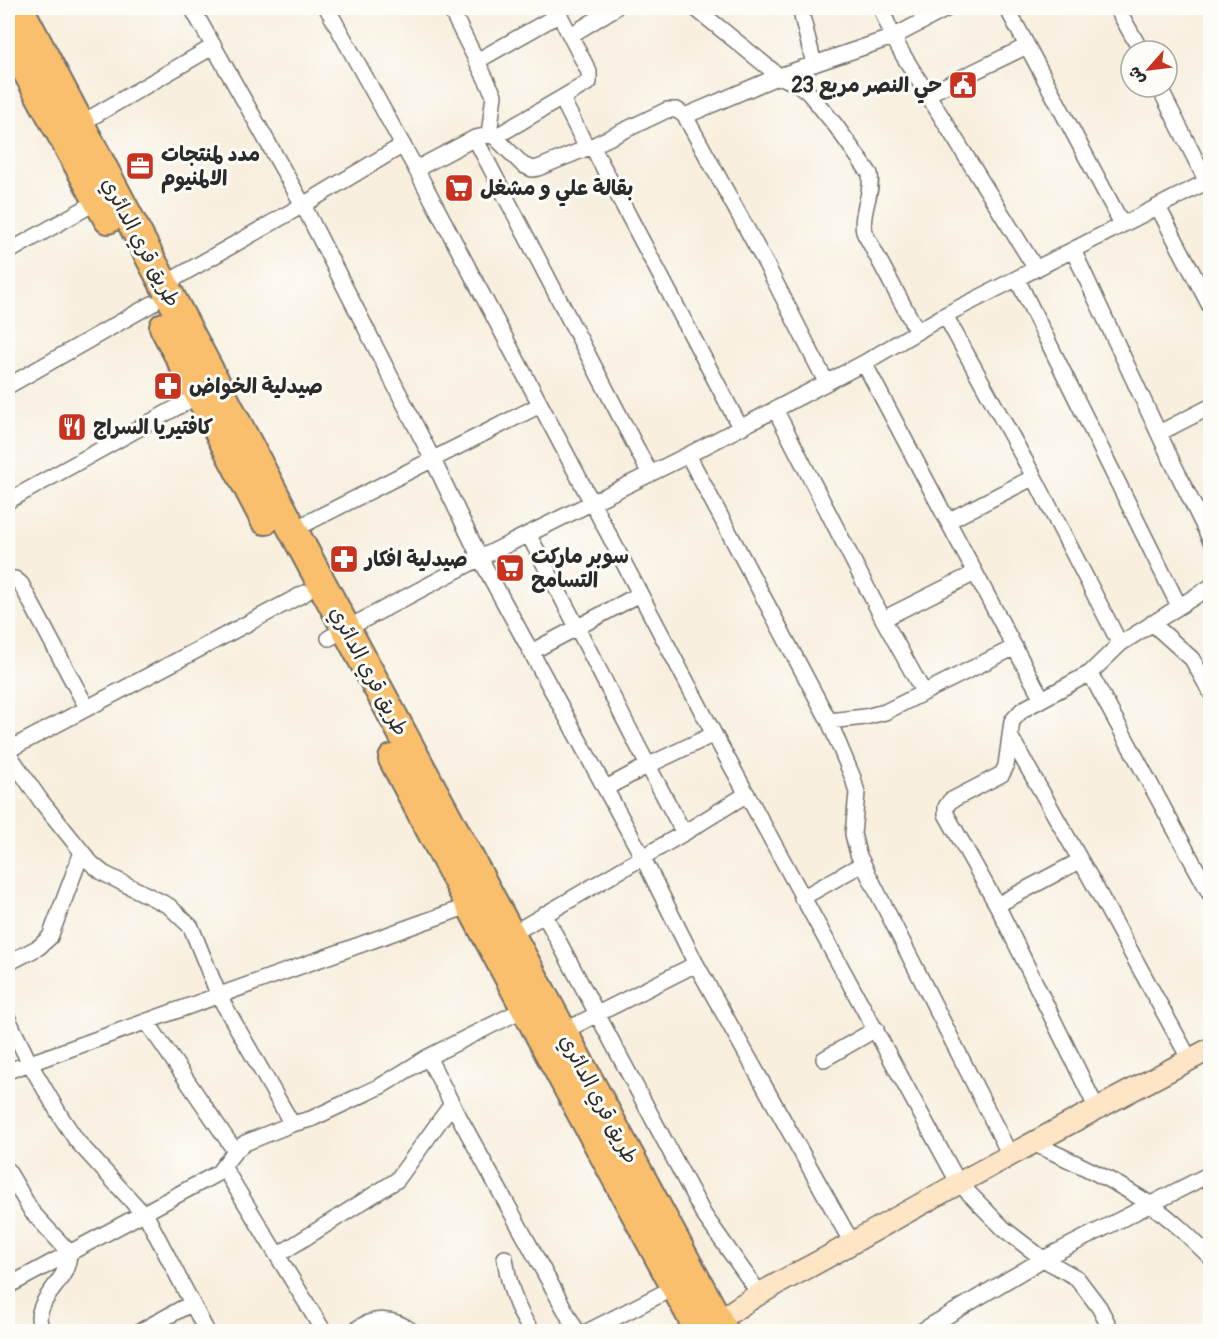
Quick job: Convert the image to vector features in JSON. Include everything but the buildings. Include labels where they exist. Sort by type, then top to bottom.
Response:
[{"type":"highway","name":"طريق قري الدائري","points":[[19,8],[80,124],[158,294],[199,395],[305,593],[337,633],[510,934],[712,1329]]},
{"type":"highway","name":"طريق قري الدائري","points":[[8,37],[98,201],[158,294],[293,530],[337,633],[524,1008],[675,1287],[712,1329]]},
{"type":"main road","points":[[8,12],[19,8]]},
{"type":"main road","points":[[712,1329],[759,1293],[958,1182],[1210,1049]]},
{"type":"street","points":[[192,8],[303,205],[480,558],[606,788],[696,964],[852,1243]]},
{"type":"street","points":[[327,8],[416,169],[802,898],[958,1182],[1004,1229],[1043,1259],[1077,1278],[1099,1307],[1112,1332]]},
{"type":"street","points":[[450,8],[495,98],[486,137],[650,474]]},
{"type":"street","points":[[571,35],[615,8]]},
{"type":"street","points":[[699,8],[779,76],[808,92],[836,126],[870,174],[871,182],[862,224],[864,232],[917,331]]},
{"type":"street","points":[[800,8],[814,64]]},
{"type":"street","points":[[881,8],[893,37],[1036,269]]},
{"type":"street","points":[[686,116],[779,76],[893,37],[948,8]]},
{"type":"street","points":[[1007,8],[1122,224]]},
{"type":"street","points":[[1117,8],[1134,39]]},
{"type":"street","points":[[416,169],[562,99],[586,86],[591,79],[558,11],[477,61]]},
{"type":"street","points":[[80,124],[214,46]]},
{"type":"street","points":[[928,94],[1027,46]]},
{"type":"street","points":[[562,99],[740,427]]},
{"type":"street","points":[[337,633],[480,558],[688,455],[864,363],[945,315],[1209,181],[1165,99]]},
{"type":"street","points":[[486,137],[523,165],[532,169],[589,147],[673,108],[686,116],[826,382]]},
{"type":"street","points":[[8,386],[403,145]]},
{"type":"street","points":[[8,252],[98,201]]},
{"type":"street","points":[[1158,207],[1210,306]]},
{"type":"street","points":[[1073,250],[1210,539]]},
{"type":"street","points":[[1017,279],[1179,606]]},
{"type":"street","points":[[945,315],[1034,477],[1120,644]]},
{"type":"street","points":[[864,363],[1042,699]]},
{"type":"street","points":[[8,501],[199,395]]},
{"type":"street","points":[[293,530],[540,405]]},
{"type":"street","points":[[1159,433],[1210,407]]},
{"type":"street","points":[[775,409],[883,619],[924,693]]},
{"type":"street","points":[[688,455],[829,721],[856,786],[853,834],[854,844],[862,864],[1010,1155]]},
{"type":"street","points":[[948,521],[1034,477]]},
{"type":"street","points":[[528,534],[647,766],[684,833]]},
{"type":"street","points":[[883,619],[975,573]]},
{"type":"street","points":[[8,579],[15,579],[21,584],[87,708]]},
{"type":"street","points":[[1097,1109],[997,905],[945,811],[950,801],[1002,774],[1006,766],[1010,736],[1016,715],[1090,674],[1120,644],[1210,587]]},
{"type":"street","points":[[292,1124],[219,996],[191,927],[169,906],[103,873],[91,863],[41,801],[8,751],[305,593]]},
{"type":"street","points":[[531,652],[640,594]]},
{"type":"street","points":[[1152,623],[1192,659],[1210,691]]},
{"type":"street","points":[[829,721],[874,716],[1015,647]]},
{"type":"street","points":[[1090,674],[1210,892]]},
{"type":"street","points":[[606,788],[714,734]]},
{"type":"street","points":[[1010,736],[1190,1060]]},
{"type":"street","points":[[510,934],[747,794]]},
{"type":"street","points":[[8,963],[39,947],[50,937],[82,852]]},
{"type":"street","points":[[997,905],[1079,861]]},
{"type":"street","points":[[802,898],[862,864]]},
{"type":"street","points":[[8,1071],[471,905]]},
{"type":"street","points":[[544,914],[704,1215],[759,1293]]},
{"type":"street","points":[[562,1032],[696,964]]},
{"type":"street","points":[[8,1286],[69,1252],[144,1215],[218,1173],[235,1151],[245,1143],[311,1119],[381,1086],[428,1057],[524,1008]]},
{"type":"street","points":[[8,1019],[30,1064],[61,1118],[77,1141],[144,1215],[155,1232],[207,1332]]},
{"type":"street","points":[[147,1022],[235,1151]]},
{"type":"street","points":[[824,1059],[876,1029]]},
{"type":"street","points":[[428,1057],[577,1332]]},
{"type":"street","points":[[278,1255],[397,1180],[452,1104]]},
{"type":"street","points":[[1033,1143],[1080,1165],[1150,1205],[1180,1228],[1210,1257]]},
{"type":"street","points":[[224,1168],[324,1332]]},
{"type":"street","points":[[8,1170],[32,1212],[69,1252],[65,1273],[46,1299],[39,1317],[41,1332]]},
{"type":"street","points":[[920,1332],[1043,1259],[1210,1173]]},
{"type":"street","points":[[505,1258],[514,1299],[532,1332]]},
{"type":"street","points":[[587,1332],[675,1287]]},
{"type":"street","points":[[140,1332],[192,1303]]},
{"type":"street","points":[[353,1332],[366,1323],[383,1320],[399,1323],[413,1332]]},
{"type":"place","name":"حي النصر مربع 23","points":[[963,85]]},
{"type":"place","name":"مدد لمنتجات الالمنيوم","points":[[140,166]]},
{"type":"place","name":"بقالة علي و مشغل","points":[[459,188]]},
{"type":"place","name":"صيدلية الخواض","points":[[168,386]]},
{"type":"place","name":"كافتيريا السراج","points":[[72,427]]},
{"type":"place","name":"صيدلية افكار","points":[[344,559]]},
{"type":"place","name":"سوبر ماركت التسامح","points":[[510,568]]}]
